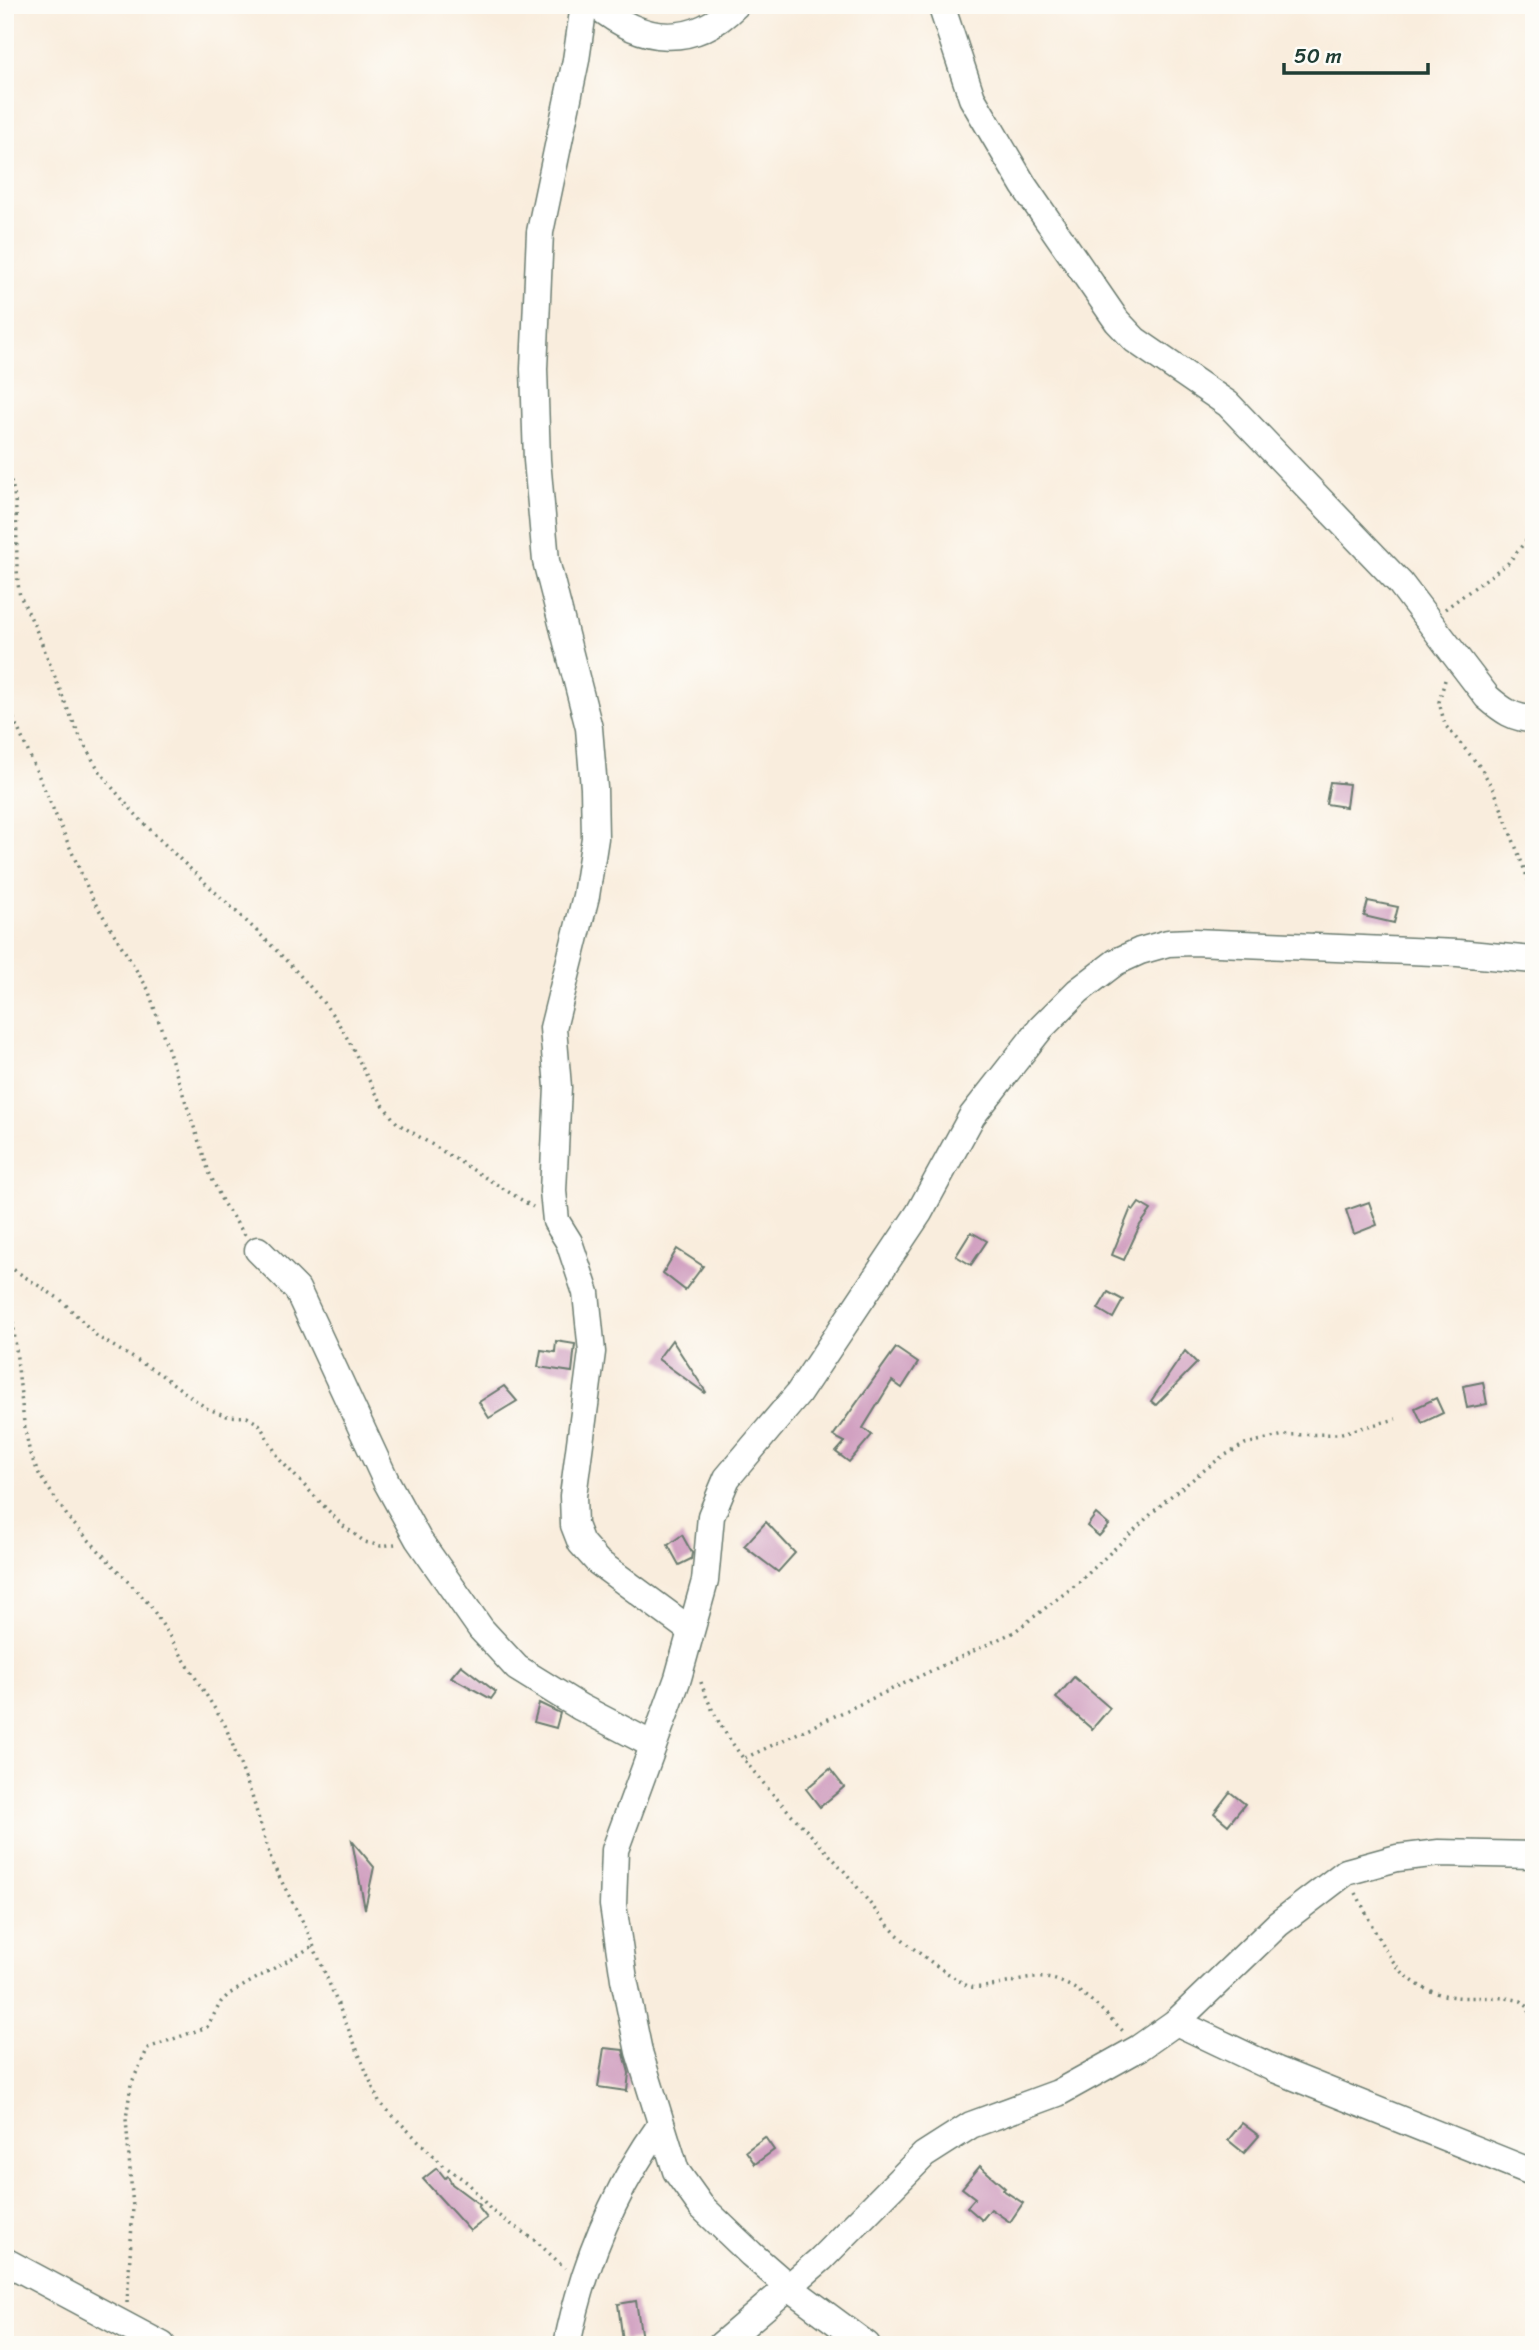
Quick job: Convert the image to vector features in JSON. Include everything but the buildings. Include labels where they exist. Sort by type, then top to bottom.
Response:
[{"type":"street","points":[[584,5],[576,60],[540,232],[534,369],[546,561],[589,728],[594,788],[595,838],[586,896],[553,1028],[558,1087],[553,1180],[556,1220],[569,1242],[590,1310],[591,1377],[573,1496],[574,1525],[581,1543],[598,1562],[690,1630]]},
{"type":"street","points":[[596,5],[621,23],[651,36],[703,29],[719,21],[736,5]]},
{"type":"street","points":[[941,5],[972,98],[1024,186],[1117,321],[1135,340],[1196,379],[1228,404],[1400,583],[1488,697],[1503,711],[1520,719],[1534,719]]},
{"type":"street","points":[[867,2345],[790,2288],[701,2206],[676,2171],[639,2052],[613,1905],[612,1869],[617,1840],[678,1678],[707,1573],[711,1516],[727,1478],[798,1394],[865,1296],[919,1213],[972,1116],[1041,1028],[1078,991],[1116,962],[1168,943],[1458,953],[1534,961]]},
{"type":"street","points":[[258,1250],[297,1289],[386,1481],[418,1539],[481,1629],[517,1668],[580,1707],[653,1745]]},
{"type":"street","points":[[720,2345],[790,2288],[861,2221],[924,2155],[946,2138],[971,2125],[1058,2093],[1139,2048],[1176,2022],[1278,1924],[1346,1872],[1397,1858],[1439,1853],[1534,1855]]},
{"type":"street","points":[[1176,2022],[1277,2070],[1534,2173]]},
{"type":"street","points":[[568,2345],[576,2307],[605,2221],[638,2157],[660,2126]]},
{"type":"street","points":[[5,2261],[163,2345]]},
{"type":"path","points":[[5,468],[13,486],[16,576],[20,596],[85,747],[109,785],[146,826],[249,921],[331,1012],[384,1108],[397,1123],[556,1220]]},
{"type":"path","points":[[1429,619],[1507,563],[1534,531]]},
{"type":"path","points":[[1458,660],[1443,684],[1440,711],[1445,725],[1481,768],[1495,792],[1534,895]]},
{"type":"path","points":[[5,699],[92,898],[148,989],[209,1172],[236,1224],[258,1250]]},
{"type":"path","points":[[6,1265],[61,1300],[98,1337],[160,1374],[206,1408],[227,1416],[247,1417],[259,1424],[280,1460],[351,1533],[365,1542],[381,1546],[418,1539]]},
{"type":"path","points":[[6,1265],[24,1423],[40,1476],[70,1520],[150,1605],[213,1704],[242,1767],[272,1863],[313,1946],[379,2102],[443,2165],[468,2183],[492,2211],[559,2260],[571,2279],[576,2307]]},
{"type":"path","points":[[745,1758],[1014,1632],[1077,1584],[1166,1500],[1220,1458],[1245,1444],[1284,1435],[1338,1434],[1396,1419]]},
{"type":"path","points":[[700,1678],[706,1699],[745,1758],[799,1825],[842,1869],[898,1936],[970,1987],[983,1988],[1037,1977],[1052,1979],[1083,1995],[1139,2048]]},
{"type":"path","points":[[1346,1872],[1384,1953],[1407,1977],[1446,1996],[1521,2001],[1528,2007],[1534,2033]]},
{"type":"path","points":[[127,2325],[132,2208],[127,2102],[142,2056],[155,2045],[203,2030],[211,2023],[220,2002],[229,1994],[313,1946]]}]
